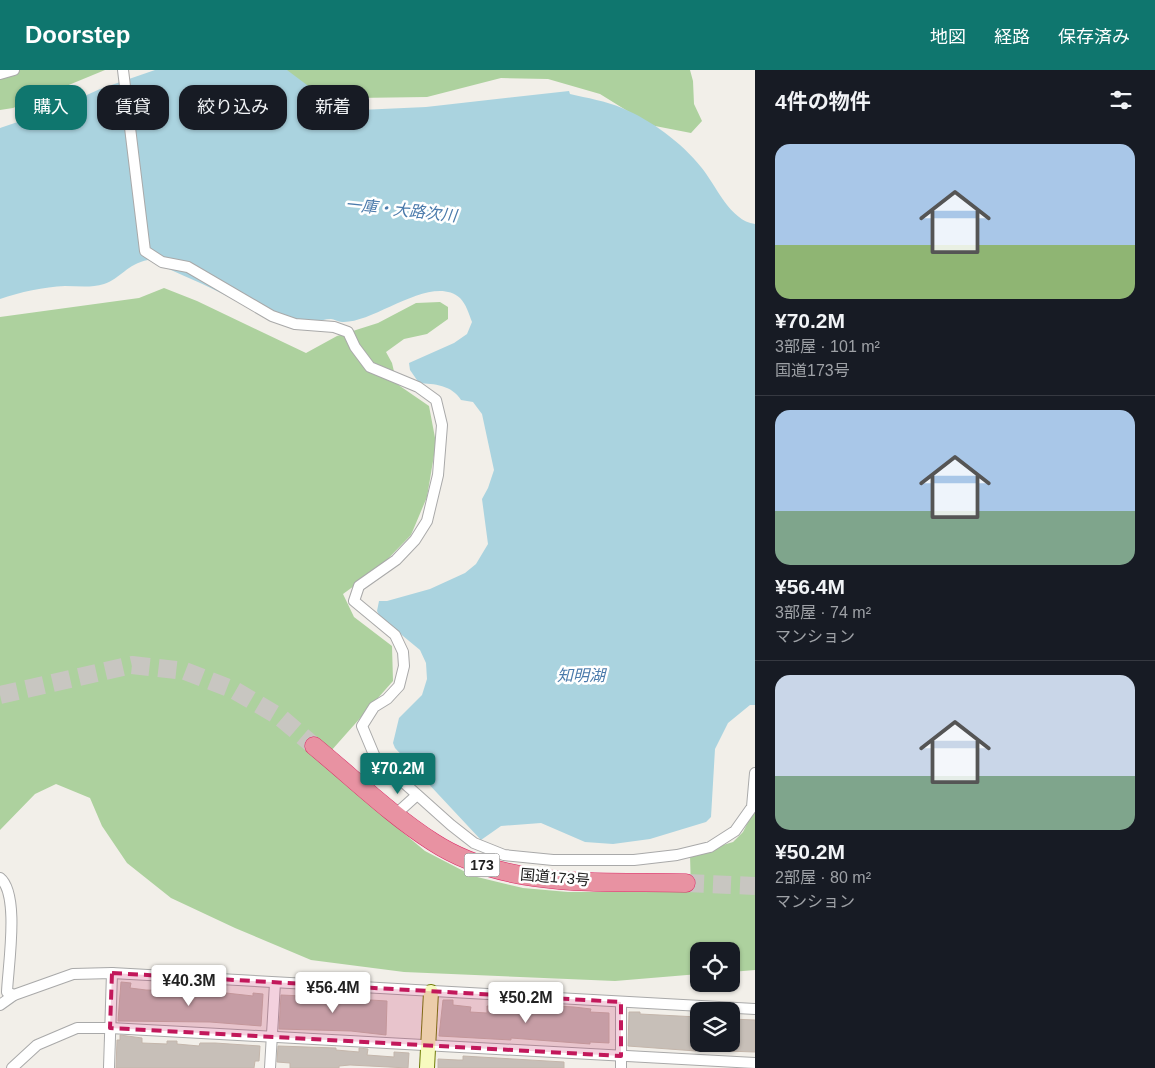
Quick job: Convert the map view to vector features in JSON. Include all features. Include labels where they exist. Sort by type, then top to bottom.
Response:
[{"type":"highway","name":"国道173号","points":[[314,746],[434,843],[487,867],[521,876],[686,883]]},
{"type":"street","points":[[0,74],[14,70]]},
{"type":"street","points":[[124,70],[145,251],[162,262],[188,267],[272,316],[295,324],[334,327],[348,332],[355,346],[370,367],[418,387],[436,400],[442,425],[438,475],[426,521],[415,540],[396,560],[359,586],[354,602],[395,635],[403,652],[404,666],[399,686],[387,699],[374,707],[362,726],[375,757],[451,826],[474,842],[504,854],[553,860],[634,860],[677,855],[710,847],[735,831],[752,807],[755,772]]},
{"type":"street","points":[[396,814],[417,795]]},
{"type":"street","points":[[0,878],[7,885],[12,903],[7,992],[14,995]]},
{"type":"street","points":[[109,1068],[112,973]]},
{"type":"street","points":[[0,1005],[14,995],[73,974],[112,973],[755,1009]]},
{"type":"street","points":[[270,1068],[276,983]]},
{"type":"street","points":[[427,1068],[431,992]]},
{"type":"street","points":[[621,1002],[621,1068]]},
{"type":"street","points":[[12,1068],[37,1046],[77,1028],[272,1036],[755,1063]]},
{"type":"highlighted area","points":[[112,973],[621,1002],[621,1056],[110,1028]]},
{"type":"green space","points":[[0,70],[105,70],[69,85],[15,85],[15,107],[0,110]]},
{"type":"green space","points":[[233,70],[690,70],[693,81],[694,104],[702,121],[691,133],[650,125],[600,94],[548,79],[501,78],[427,97],[369,98],[369,85],[297,85],[297,92],[287,88],[287,85],[277,85]]},
{"type":"green space","points":[[164,288],[197,301],[306,353],[337,336],[378,323],[416,303],[440,302],[448,307],[448,319],[427,334],[404,339],[386,352],[392,363],[397,384],[429,406],[436,443],[427,497],[411,535],[380,567],[343,594],[354,617],[392,646],[393,681],[323,760],[369,804],[425,851],[473,876],[523,888],[568,892],[691,891],[690,855],[733,842],[743,832],[755,808],[755,970],[740,971],[740,942],[690,942],[690,975],[615,981],[404,972],[311,960],[235,928],[171,898],[127,863],[102,826],[90,798],[56,784],[35,794],[0,830],[0,317],[139,298]]},
{"type":"water","name":"知明湖","points":[[155,70],[287,70],[307,85],[297,85],[297,130],[369,130],[369,110],[426,107],[569,91],[570,94],[622,108],[644,119],[665,133],[685,149],[707,174],[731,209],[746,221],[755,224],[755,705],[750,705],[728,723],[715,749],[711,817],[706,822],[650,839],[613,844],[585,842],[541,823],[501,826],[481,840],[395,748],[393,743],[399,718],[422,695],[427,679],[426,663],[420,650],[380,617],[377,611],[379,601],[387,601],[430,589],[465,573],[476,564],[488,544],[482,499],[494,470],[482,414],[473,402],[461,400],[448,388],[419,383],[410,370],[409,363],[454,343],[467,334],[472,322],[466,306],[460,298],[448,292],[434,291],[402,301],[355,321],[339,322],[326,319],[303,326],[293,326],[265,317],[230,297],[148,260],[129,268],[115,279],[104,284],[49,287],[0,299],[0,128],[15,123],[15,130],[87,130],[87,95],[97,90],[97,130],[169,130],[169,85],[112,85]]},
{"type":"building","points":[[121,982],[131,983],[130,988],[146,990],[217,992],[253,996],[253,993],[263,994],[261,1026],[210,1022],[118,1021]]},
{"type":"building","points":[[281,995],[347,998],[347,996],[355,997],[354,999],[387,1001],[386,1035],[351,1031],[279,1029]]},
{"type":"building","points":[[443,1000],[453,1000],[453,1005],[471,1007],[470,1012],[487,1013],[487,1006],[523,1008],[524,1005],[558,1009],[558,1006],[574,1007],[591,1009],[590,1012],[609,1013],[609,1043],[590,1042],[590,1044],[511,1038],[511,1040],[439,1036]]},
{"type":"building","points":[[629,1012],[690,1017],[690,1051],[628,1046]]},
{"type":"building","points":[[740,1019],[755,1020],[755,1052],[740,1051]]},
{"type":"building","points":[[120,1035],[142,1038],[142,1043],[167,1044],[167,1041],[177,1041],[177,1044],[199,1046],[200,1043],[215,1043],[260,1046],[259,1061],[255,1061],[254,1068],[116,1068],[117,1040],[120,1040]]},
{"type":"building","points":[[278,1046],[336,1048],[336,1050],[359,1052],[359,1048],[368,1049],[367,1055],[394,1057],[394,1052],[409,1053],[408,1068],[350,1065],[339,1066],[339,1068],[290,1068],[290,1063],[277,1062]]},
{"type":"building","points":[[463,1056],[564,1062],[564,1068],[438,1068],[438,1059],[463,1060]]},
{"type":"tunnel","points":[[0,695],[132,665],[185,671],[234,690],[280,717],[314,746]]},
{"type":"tunnel","points":[[686,883],[755,886]]},
{"type":"water label","name":"一庫・大路次川","points":[[401,210]]}]
